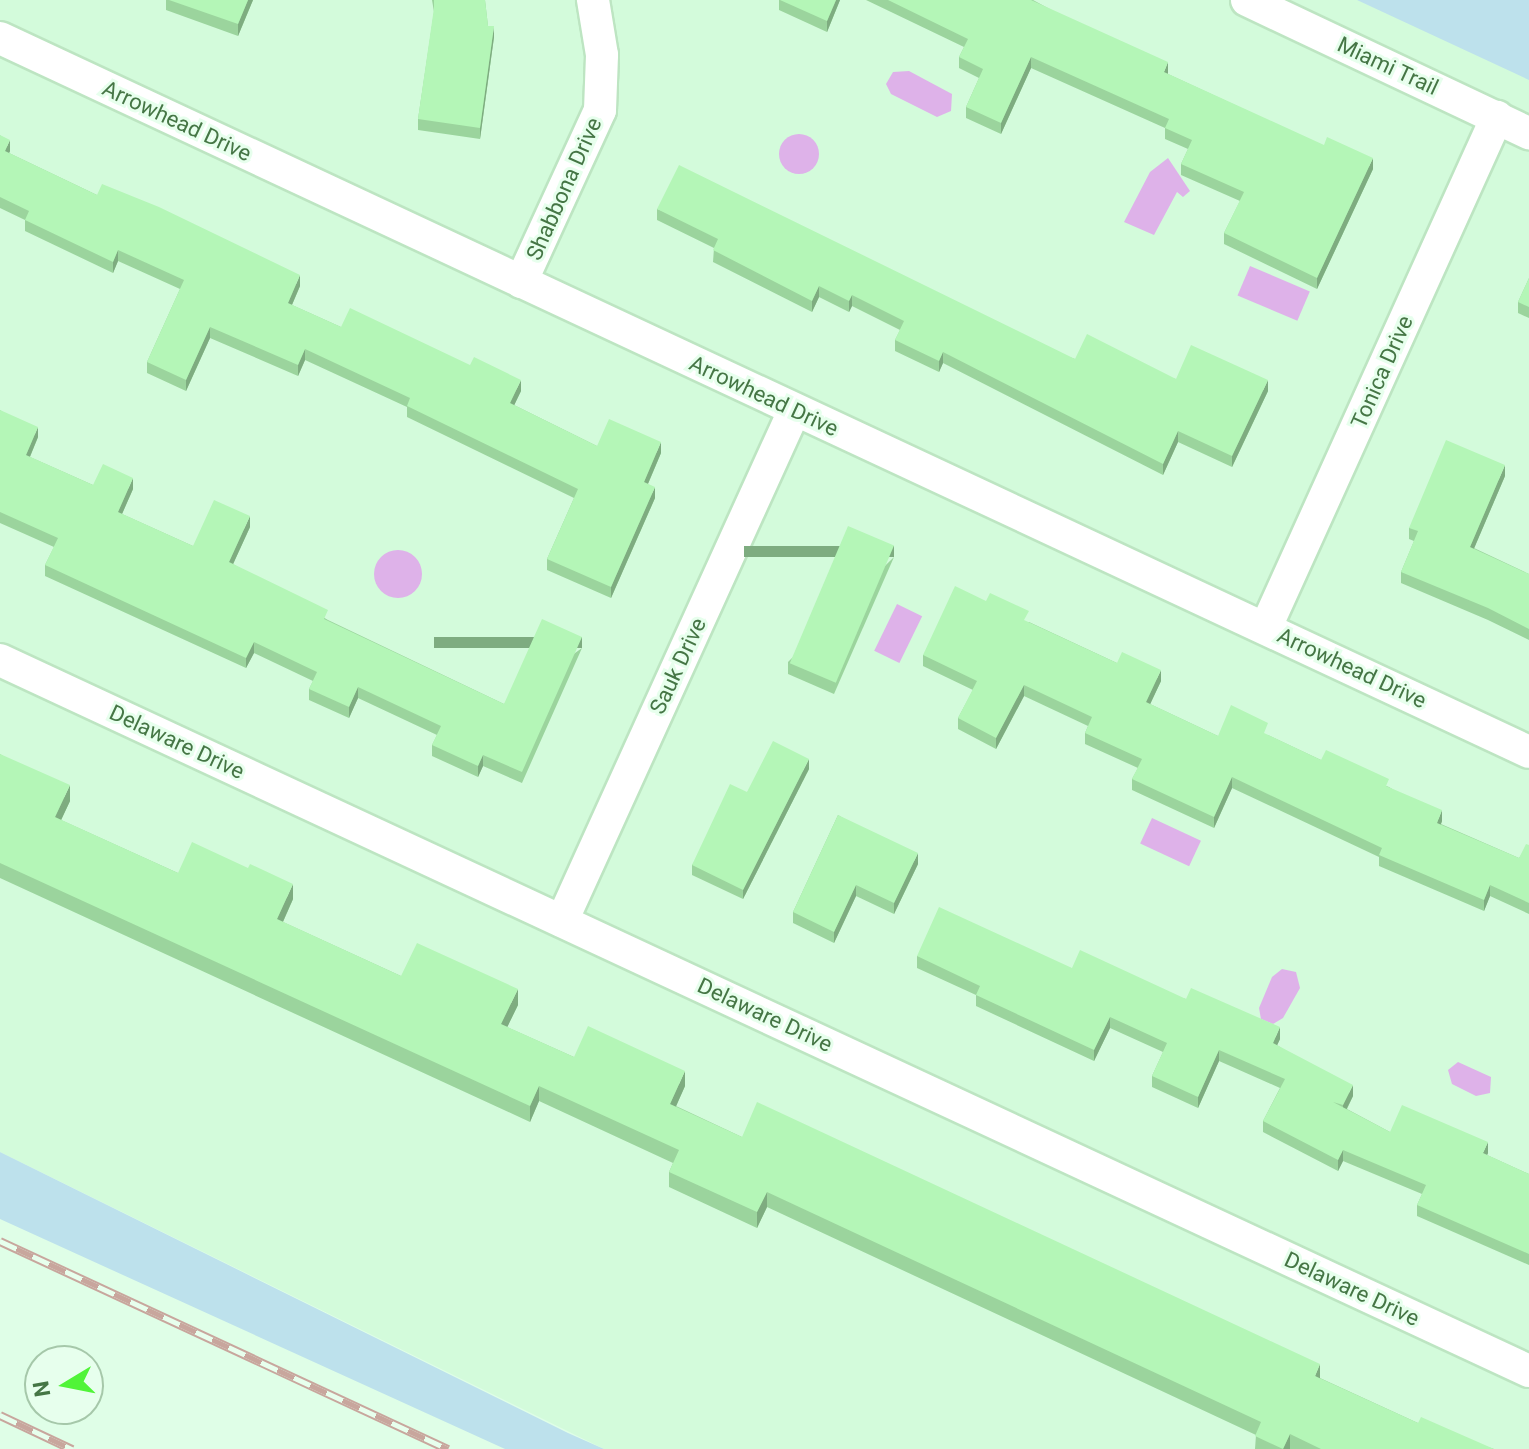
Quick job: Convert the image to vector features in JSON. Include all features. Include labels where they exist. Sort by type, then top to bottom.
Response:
[{"type":"street","name":"Shabbona Drive","points":[[521,282],[600,110],[602,55],[593,0]]},
{"type":"street","name":"Miami Trail","points":[[1247,0],[1529,133]]},
{"type":"street","name":"Arrowhead Drive","points":[[0,38],[1529,752]]},
{"type":"street","name":"Tonica Drive","points":[[1266,627],[1497,117]]},
{"type":"street","name":"Sauk Drive","points":[[562,921],[794,411]]},
{"type":"street","name":"Delaware Drive","points":[[0,660],[1529,1371]]},
{"type":"shaded area","points":[[0,0],[1529,0],[1529,1449],[604,1449],[0,1152]]},
{"type":"shaded area","points":[[1357,0],[1529,0],[1529,80]]},
{"type":"shaded area","points":[[909,71],[952,94],[951,111],[937,117],[891,94],[886,84],[893,72]]},
{"type":"shaded area","points":[[799,134],[813,140],[819,154],[813,168],[799,174],[785,168],[779,154],[785,140]]},
{"type":"shaded area","points":[[1168,158],[1190,191],[1183,197],[1177,192],[1154,235],[1124,222],[1150,172]]},
{"type":"shaded area","points":[[1250,266],[1310,291],[1297,321],[1237,295]]},
{"type":"shaded area","points":[[398,550],[407,551],[415,557],[421,565],[421,583],[415,591],[407,597],[398,598],[389,597],[381,591],[375,583],[374,574],[375,565],[381,557],[389,551]]},
{"type":"shaded area","points":[[897,604],[922,616],[899,663],[874,651]]},
{"type":"shaded area","points":[[1152,818],[1201,841],[1189,866],[1140,843]]},
{"type":"shaded area","points":[[1282,969],[1296,972],[1300,988],[1283,1018],[1273,1024],[1261,1019],[1259,1008],[1272,977]]},
{"type":"shaded area","points":[[1458,1062],[1491,1077],[1490,1093],[1476,1096],[1452,1084],[1448,1070]]},
{"type":"shaded area","points":[[0,1152],[604,1449],[505,1449],[0,1219]]},
{"type":"building","points":[[169,0],[248,0],[238,24]]},
{"type":"building","points":[[434,0],[485,0],[488,26],[494,26],[480,128],[418,119]]},
{"type":"building","points":[[780,0],[836,0],[827,21]]},
{"type":"building","points":[[888,0],[1031,0],[1168,62],[1164,72],[1324,145],[1327,137],[1373,158],[1317,278],[1224,233],[1244,192],[1181,164],[1192,140],[1165,128],[1169,119],[1031,57],[1001,123],[966,107],[983,69],[959,57],[968,39]]},
{"type":"building","points":[[0,135],[10,140],[5,151],[97,195],[102,184],[159,207],[300,275],[288,303],[341,327],[350,308],[470,365],[474,357],[521,380],[510,403],[597,446],[609,419],[661,442],[644,482],[655,487],[611,587],[547,559],[578,489],[407,406],[410,398],[305,349],[298,365],[210,327],[186,380],[147,362],[184,280],[118,250],[113,262],[25,220],[29,211],[0,197]]},
{"type":"building","points":[[679,165],[1075,359],[1087,334],[1176,379],[1191,345],[1268,380],[1232,456],[1178,431],[1163,464],[943,352],[939,361],[895,340],[904,321],[852,295],[849,301],[819,286],[812,301],[713,250],[718,239],[657,209]]},
{"type":"building","points":[[1529,278],[1529,307],[1518,302]]},
{"type":"building","points":[[0,410],[38,427],[26,455],[93,485],[103,464],[133,478],[118,512],[193,546],[214,500],[250,516],[229,562],[328,610],[324,619],[504,704],[542,619],[582,637],[522,772],[483,755],[478,766],[432,745],[441,726],[358,687],[349,707],[309,689],[317,672],[254,642],[246,658],[45,565],[58,538],[0,512]]},
{"type":"building","points":[[1446,440],[1505,465],[1470,547],[1529,574],[1529,629],[1488,608],[1401,572],[1418,531],[1409,528]]},
{"type":"building","points":[[848,526],[894,546],[836,683],[790,663]]},
{"type":"building","points":[[955,586],[986,601],[990,593],[1029,611],[1024,620],[1117,663],[1122,652],[1161,670],[1146,702],[1218,736],[1231,705],[1268,723],[1264,733],[1321,760],[1326,750],[1389,779],[1386,786],[1442,810],[1437,823],[1519,858],[1526,844],[1529,845],[1529,903],[1490,885],[1484,900],[1379,855],[1382,848],[1232,777],[1214,817],[1132,779],[1142,759],[1085,733],[1092,717],[1024,685],[996,738],[958,718],[977,681],[923,655]]},
{"type":"building","points":[[773,741],[809,759],[743,890],[692,865],[730,784],[747,792]]},
{"type":"building","points":[[0,754],[70,785],[55,817],[178,873],[192,842],[248,868],[250,864],[293,884],[277,919],[401,976],[417,943],[518,989],[501,1024],[574,1057],[588,1026],[685,1071],[670,1104],[742,1137],[757,1102],[1320,1364],[1315,1376],[1418,1423],[1421,1417],[1494,1449],[1321,1449],[1290,1434],[1283,1449],[1255,1436],[1261,1422],[767,1192],[757,1212],[669,1172],[679,1150],[539,1086],[530,1106],[0,863]]},
{"type":"building","points":[[838,815],[918,853],[894,903],[856,885],[834,932],[793,912]]},
{"type":"building","points":[[939,907],[1072,968],[1080,950],[1186,999],[1191,988],[1280,1027],[1273,1043],[1353,1085],[1343,1105],[1333,1102],[1390,1132],[1402,1105],[1488,1142],[1483,1153],[1529,1174],[1529,1254],[1417,1205],[1426,1185],[1343,1150],[1338,1160],[1263,1121],[1285,1079],[1219,1050],[1198,1097],[1152,1076],[1167,1043],[1110,1017],[1094,1050],[976,995],[980,986],[917,956]]},
{"type":"railway","points":[[0,1241],[448,1449]]},
{"type":"railway","points":[[0,1415],[72,1449]]}]
